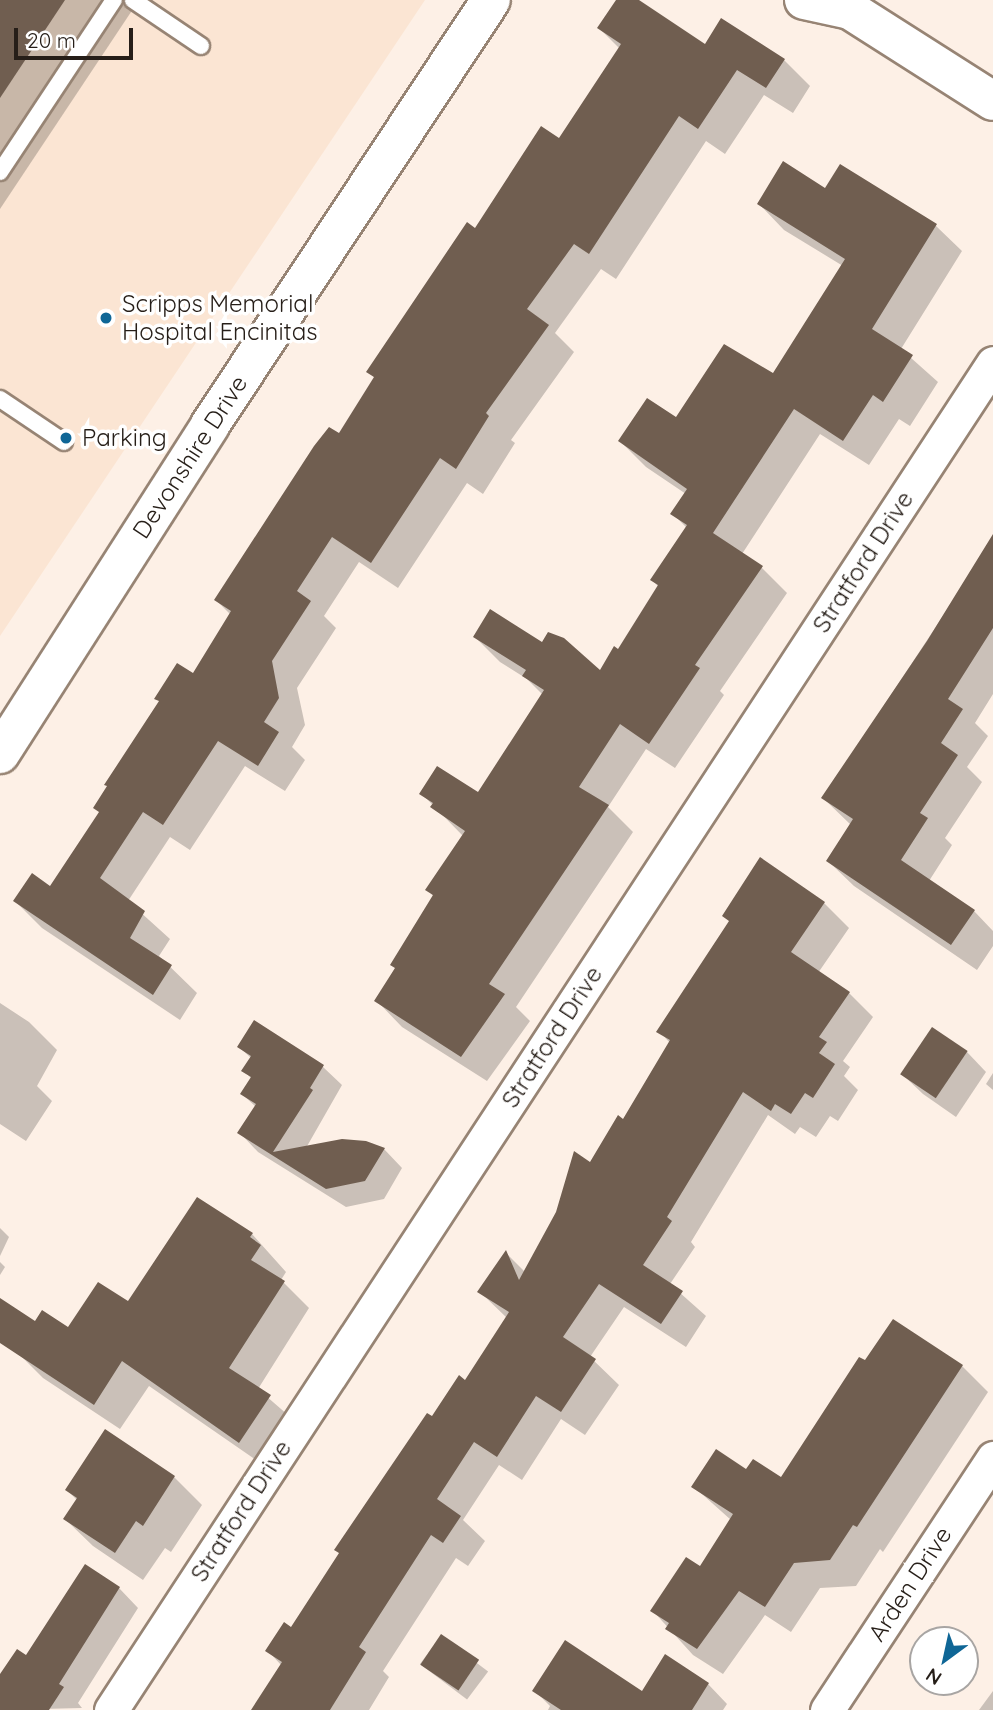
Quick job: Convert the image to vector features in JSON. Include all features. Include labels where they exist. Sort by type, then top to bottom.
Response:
[{"type":"street","points":[[804,0],[846,5],[993,101]]},
{"type":"street","name":"Devonshire Drive","points":[[0,754],[482,7]]},
{"type":"street","name":"Stratford Drive","points":[[111,1710],[993,363]]},
{"type":"street","name":"Arden Drive","points":[[827,1710],[993,1458]]},
{"type":"lane","points":[[0,172],[114,0]]},
{"type":"lane","points":[[133,0],[201,46]]},
{"type":"lane","points":[[0,399],[64,442]]},
{"type":"shaded area","name":"Scripps Memorial Hospital Encinitas","points":[[0,0],[425,0],[0,636]]},
{"type":"building","points":[[0,0],[65,0],[0,98]]},
{"type":"building","points":[[616,0],[639,0],[705,44],[721,18],[785,59],[766,88],[737,70],[698,129],[679,116],[589,254],[574,244],[527,309],[549,325],[486,413],[489,416],[456,469],[440,458],[371,563],[332,537],[297,591],[311,601],[272,661],[279,698],[264,722],[279,732],[258,766],[218,741],[163,825],[143,812],[100,878],[145,911],[130,938],[172,965],[153,995],[13,901],[32,873],[50,886],[99,812],[93,808],[107,786],[104,785],[159,701],[154,699],[177,663],[193,673],[231,611],[214,600],[314,446],[329,427],[339,433],[374,377],[366,372],[467,222],[475,228],[541,126],[559,138],[621,44],[597,28]]},
{"type":"building","points":[[783,161],[825,188],[840,164],[937,224],[872,329],[913,355],[883,402],[873,395],[843,441],[794,409],[713,533],[763,566],[695,665],[700,668],[649,744],[620,724],[579,787],[609,805],[489,984],[505,994],[461,1057],[374,1001],[395,968],[390,965],[433,895],[425,890],[465,831],[430,807],[433,803],[419,794],[437,766],[478,792],[544,690],[522,676],[526,670],[473,637],[490,609],[542,642],[548,632],[564,638],[600,670],[614,646],[618,649],[658,585],[650,580],[687,525],[670,514],[687,489],[618,441],[647,398],[676,417],[724,344],[773,373],[845,259],[757,204]]},
{"type":"building","points":[[993,534],[993,628],[948,699],[963,709],[941,743],[958,755],[920,813],[928,818],[901,860],[975,910],[951,945],[826,861],[853,819],[821,798],[927,641]]},
{"type":"building","points":[[760,857],[825,902],[791,952],[850,992],[819,1037],[827,1042],[819,1053],[835,1064],[813,1098],[805,1093],[791,1114],[775,1104],[771,1111],[743,1092],[667,1217],[672,1221],[643,1265],[683,1291],[661,1324],[599,1284],[563,1337],[596,1359],[561,1412],[536,1396],[497,1457],[474,1442],[437,1499],[461,1516],[443,1543],[431,1535],[359,1647],[366,1652],[330,1710],[251,1710],[282,1662],[265,1651],[284,1622],[291,1627],[339,1553],[334,1550],[427,1413],[432,1416],[459,1375],[465,1380],[509,1312],[477,1292],[506,1250],[519,1280],[556,1212],[574,1151],[590,1162],[618,1115],[623,1119],[670,1040],[656,1032],[729,921],[722,916]]},
{"type":"building","points":[[254,1020],[324,1065],[310,1088],[313,1090],[273,1152],[342,1139],[366,1141],[385,1148],[365,1181],[326,1189],[237,1133],[256,1104],[240,1094],[251,1077],[241,1071],[251,1056],[237,1047]]},
{"type":"building","points":[[932,1027],[968,1051],[936,1098],[900,1074]]},
{"type":"building","points":[[197,1197],[253,1233],[250,1237],[261,1245],[251,1260],[285,1281],[229,1368],[271,1395],[239,1443],[122,1361],[94,1405],[0,1343],[0,1298],[35,1321],[42,1310],[68,1327],[98,1282],[128,1301]]},
{"type":"building","points":[[893,1319],[963,1365],[857,1527],[853,1525],[830,1560],[794,1563],[765,1607],[739,1591],[697,1649],[665,1629],[669,1623],[650,1611],[686,1557],[700,1566],[733,1514],[691,1487],[716,1449],[746,1469],[753,1459],[781,1477],[859,1357],[865,1360]]},
{"type":"building","points":[[105,1429],[175,1476],[143,1526],[136,1521],[115,1553],[63,1519],[77,1498],[65,1490]]},
{"type":"building","points":[[85,1564],[120,1587],[59,1684],[64,1687],[49,1710],[0,1710],[0,1674],[17,1649],[26,1655]]},
{"type":"building","points":[[441,1634],[479,1660],[458,1690],[420,1665]]},
{"type":"building","points":[[565,1640],[642,1691],[665,1654],[709,1683],[692,1710],[561,1710],[532,1691]]},
{"type":"place","name":"Scripps Memorial Hospital Encinitas","points":[[106,318]]},
{"type":"place","name":"Parking","points":[[66,438]]}]
